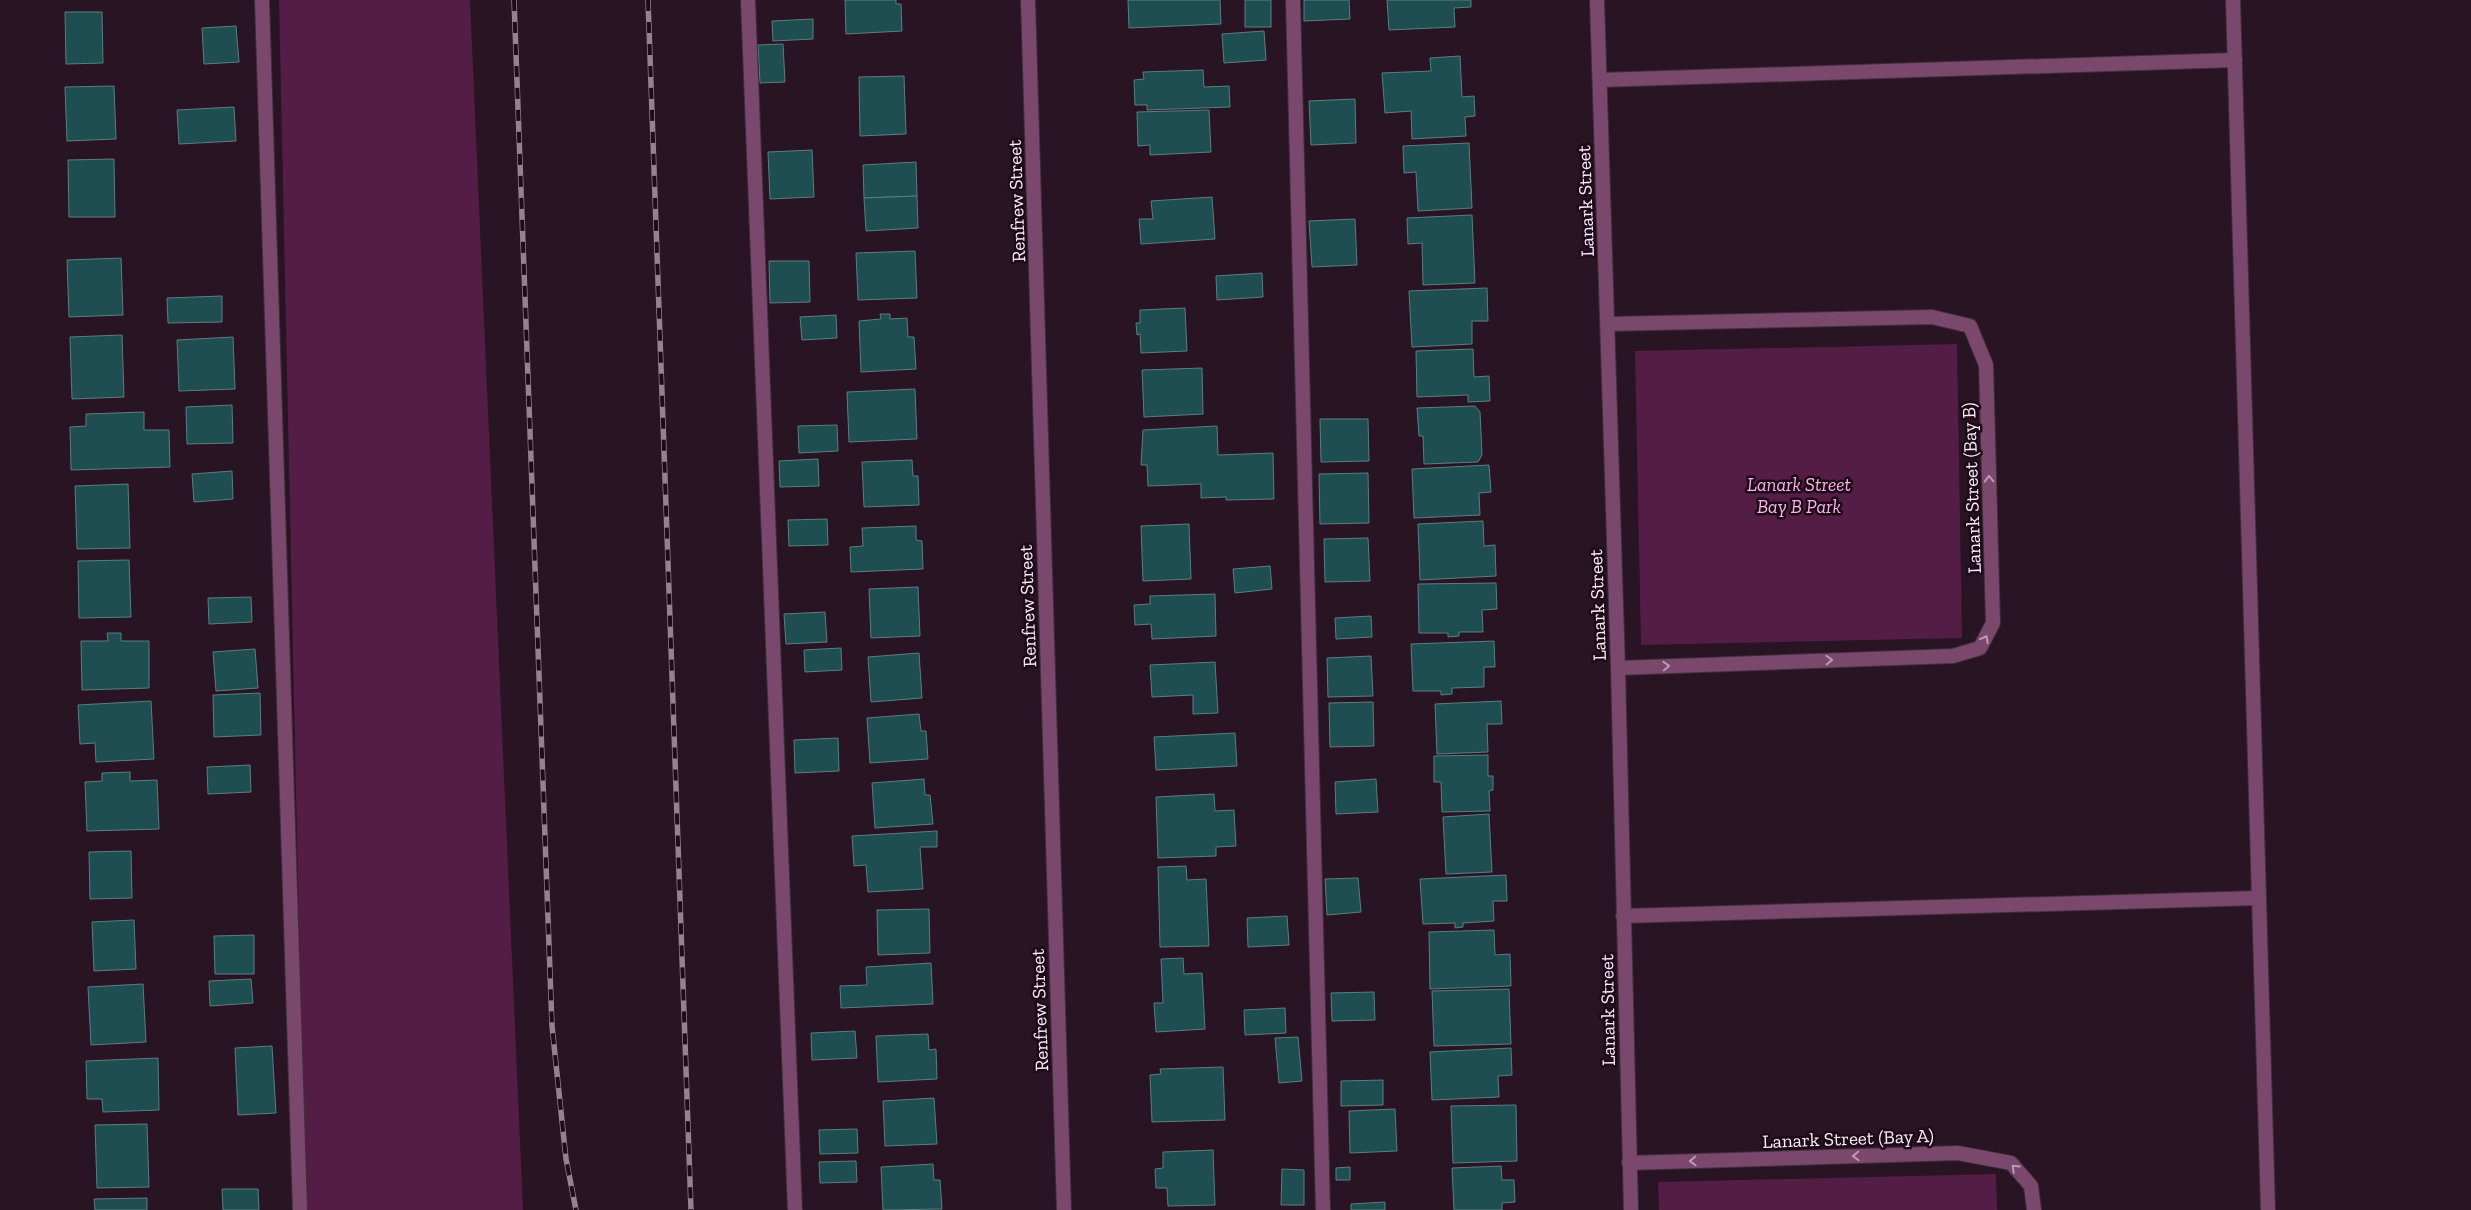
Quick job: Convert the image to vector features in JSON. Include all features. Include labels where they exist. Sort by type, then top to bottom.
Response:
[{"type":"street","points":[[262,0],[300,1210]]},
{"type":"street","points":[[748,0],[795,1210]]},
{"type":"street","name":"Renfrew Street","points":[[1028,0],[1064,1210]]},
{"type":"street","points":[[1292,0],[1323,1210]]},
{"type":"street","name":"Lanark Street","points":[[1597,0],[1618,668],[1631,1210]]},
{"type":"street","points":[[2233,0],[2268,1210]]},
{"type":"street","points":[[1600,80],[2235,60]]},
{"type":"street","name":"Lanark Street (Bay B)","points":[[1608,324],[1932,317],[1970,326],[1986,365],[1993,623],[1980,648],[1953,656],[1618,668]]},
{"type":"street","points":[[1624,916],[2259,898]]},
{"type":"street","name":"Lanark Street (Bay A)","points":[[1629,1163],[1958,1153],[2011,1163],[2031,1186],[2034,1210]]},
{"type":"green space","points":[[279,0],[470,0],[523,1210],[305,1210]]},
{"type":"green space","name":"Lanark Street Bay B Park","points":[[1957,344],[1962,638],[1641,645],[1635,351]]},
{"type":"green space","points":[[1996,1174],[1997,1210],[1659,1210],[1658,1182]]},
{"type":"building","points":[[845,0],[896,0],[896,4],[901,4],[902,31],[846,34]]},
{"type":"building","points":[[1128,0],[1220,0],[1221,24],[1129,28]]},
{"type":"building","points":[[1245,0],[1271,0],[1271,27],[1245,27]]},
{"type":"building","points":[[1304,0],[1349,0],[1350,19],[1304,21]]},
{"type":"building","points":[[1387,0],[1471,0],[1471,7],[1454,8],[1455,27],[1389,30]]},
{"type":"building","points":[[65,12],[102,12],[103,63],[66,64]]},
{"type":"building","points":[[813,19],[813,39],[773,41],[772,21]]},
{"type":"building","points":[[236,26],[239,62],[204,64],[202,28]]},
{"type":"building","points":[[1264,31],[1266,60],[1224,63],[1222,34]]},
{"type":"building","points":[[783,44],[785,82],[760,83],[758,45]]},
{"type":"building","points":[[1460,56],[1462,97],[1474,96],[1475,116],[1465,117],[1466,136],[1412,139],[1411,111],[1385,113],[1382,73],[1431,71],[1430,58]]},
{"type":"building","points":[[1203,70],[1204,87],[1229,86],[1230,107],[1147,110],[1147,105],[1135,105],[1134,80],[1144,79],[1143,72]]},
{"type":"building","points":[[904,76],[906,134],[860,136],[859,77]]},
{"type":"building","points":[[114,86],[116,139],[67,141],[65,87]]},
{"type":"building","points":[[1355,99],[1356,143],[1311,145],[1309,101]]},
{"type":"building","points":[[234,107],[236,141],[179,144],[177,110]]},
{"type":"building","points":[[1209,110],[1211,152],[1150,155],[1150,145],[1138,146],[1137,112]]},
{"type":"building","points":[[1469,143],[1472,208],[1418,211],[1416,172],[1404,173],[1403,146]]},
{"type":"building","points":[[812,150],[814,197],[770,199],[768,152]]},
{"type":"building","points":[[114,159],[115,217],[69,217],[68,160]]},
{"type":"building","points":[[916,162],[917,196],[864,198],[863,165]]},
{"type":"building","points":[[917,196],[918,228],[866,231],[864,198]]},
{"type":"building","points":[[1212,197],[1215,239],[1141,244],[1139,219],[1153,219],[1151,201]]},
{"type":"building","points":[[1472,215],[1475,283],[1423,285],[1422,243],[1408,244],[1407,218]]},
{"type":"building","points":[[1355,219],[1357,265],[1312,267],[1309,221]]},
{"type":"building","points":[[915,251],[917,298],[858,300],[856,253]]},
{"type":"building","points":[[121,258],[123,315],[69,317],[67,260]]},
{"type":"building","points":[[769,261],[809,261],[810,302],[770,303]]},
{"type":"building","points":[[1262,273],[1263,297],[1217,300],[1216,276]]},
{"type":"building","points":[[1487,288],[1488,321],[1472,321],[1472,344],[1412,347],[1409,291]]},
{"type":"building","points":[[222,296],[222,322],[168,323],[167,298]]},
{"type":"building","points":[[1185,308],[1187,351],[1141,353],[1140,334],[1137,335],[1136,323],[1140,323],[1140,310]]},
{"type":"building","points":[[880,314],[890,314],[890,319],[907,318],[908,337],[914,337],[916,369],[861,372],[859,321],[881,319]]},
{"type":"building","points":[[836,315],[837,338],[802,340],[800,317]]},
{"type":"building","points":[[122,335],[124,397],[72,399],[70,337]]},
{"type":"building","points":[[233,337],[235,389],[179,391],[177,340]]},
{"type":"building","points":[[1473,349],[1474,377],[1489,376],[1490,401],[1468,402],[1468,395],[1417,397],[1416,351]]},
{"type":"building","points":[[1202,368],[1203,414],[1144,417],[1142,370]]},
{"type":"building","points":[[915,389],[917,439],[849,442],[847,392]]},
{"type":"building","points":[[232,405],[233,443],[187,444],[186,407]]},
{"type":"building","points":[[1475,406],[1480,412],[1482,455],[1478,462],[1424,464],[1423,436],[1419,436],[1417,408]]},
{"type":"building","points":[[144,412],[144,430],[169,430],[170,467],[71,470],[70,427],[86,426],[86,414]]},
{"type":"building","points":[[1320,419],[1368,419],[1369,461],[1321,462]]},
{"type":"building","points":[[837,425],[838,451],[799,453],[798,426]]},
{"type":"building","points":[[1217,426],[1218,455],[1273,453],[1274,499],[1226,500],[1226,497],[1201,498],[1201,484],[1148,486],[1147,465],[1141,465],[1143,430]]},
{"type":"building","points":[[818,459],[819,486],[780,487],[779,461]]},
{"type":"building","points":[[912,460],[913,476],[918,476],[919,505],[864,507],[862,462]]},
{"type":"building","points":[[1489,465],[1491,492],[1479,493],[1480,515],[1414,518],[1412,469]]},
{"type":"building","points":[[232,471],[233,499],[194,502],[192,474]]},
{"type":"building","points":[[1368,473],[1369,523],[1320,524],[1319,474]]},
{"type":"building","points":[[128,484],[130,548],[77,549],[75,486]]},
{"type":"building","points":[[827,519],[828,545],[789,546],[788,520]]},
{"type":"building","points":[[1483,521],[1484,546],[1495,545],[1496,576],[1420,580],[1418,524]]},
{"type":"building","points":[[1189,524],[1191,579],[1143,581],[1141,526]]},
{"type":"building","points":[[916,526],[916,540],[922,541],[923,569],[851,572],[850,547],[863,546],[862,528]]},
{"type":"building","points":[[1368,538],[1370,581],[1325,582],[1324,539]]},
{"type":"building","points":[[129,560],[131,617],[79,618],[78,561]]},
{"type":"building","points":[[1270,566],[1272,589],[1235,593],[1233,569]]},
{"type":"building","points":[[1496,583],[1497,609],[1482,610],[1483,632],[1459,632],[1459,636],[1448,637],[1448,633],[1419,633],[1418,584]]},
{"type":"building","points":[[918,587],[920,636],[871,638],[869,589]]},
{"type":"building","points":[[1215,594],[1216,636],[1152,639],[1151,624],[1135,625],[1134,605],[1150,604],[1150,596]]},
{"type":"building","points":[[251,597],[252,622],[209,624],[208,598]]},
{"type":"building","points":[[825,612],[827,642],[786,644],[784,614]]},
{"type":"building","points":[[1371,616],[1372,637],[1336,639],[1335,618]]},
{"type":"building","points":[[107,633],[121,633],[121,641],[149,641],[149,688],[82,690],[81,641],[108,641]]},
{"type":"building","points":[[1494,641],[1495,667],[1484,667],[1484,687],[1452,688],[1452,694],[1441,695],[1441,691],[1413,691],[1411,644]]},
{"type":"building","points":[[841,648],[842,670],[805,672],[804,650]]},
{"type":"building","points":[[255,649],[258,688],[216,691],[213,652]]},
{"type":"building","points":[[919,653],[922,698],[871,702],[868,657]]},
{"type":"building","points":[[1371,656],[1373,696],[1328,697],[1327,658]]},
{"type":"building","points":[[1215,662],[1218,713],[1193,714],[1193,695],[1152,697],[1150,665]]},
{"type":"building","points":[[260,693],[261,735],[214,737],[213,695]]},
{"type":"building","points":[[151,701],[154,759],[96,762],[95,743],[80,744],[78,705]]},
{"type":"building","points":[[1501,701],[1502,724],[1487,724],[1488,752],[1437,754],[1435,704]]},
{"type":"building","points":[[1373,702],[1374,746],[1330,747],[1329,703]]},
{"type":"building","points":[[919,714],[921,731],[926,731],[928,759],[870,763],[867,718]]},
{"type":"building","points":[[1235,733],[1237,766],[1156,770],[1154,737]]},
{"type":"building","points":[[838,738],[839,771],[795,773],[794,740]]},
{"type":"building","points":[[1488,755],[1488,776],[1493,776],[1493,790],[1489,791],[1490,811],[1442,812],[1441,782],[1434,782],[1434,756]]},
{"type":"building","points":[[250,765],[251,792],[208,794],[207,767]]},
{"type":"building","points":[[130,772],[130,781],[157,780],[159,829],[87,831],[85,782],[102,781],[102,773]]},
{"type":"building","points":[[924,779],[925,795],[930,795],[933,824],[875,828],[872,783]]},
{"type":"building","points":[[1376,779],[1378,812],[1336,814],[1335,782]]},
{"type":"building","points":[[1214,794],[1215,811],[1234,810],[1236,846],[1216,847],[1216,856],[1158,858],[1156,797]]},
{"type":"building","points":[[1489,814],[1492,872],[1446,874],[1443,817]]},
{"type":"building","points":[[937,831],[937,847],[920,847],[923,889],[868,892],[866,865],[854,866],[852,836]]},
{"type":"building","points":[[131,851],[132,898],[90,899],[89,852]]},
{"type":"building","points":[[1186,866],[1187,880],[1206,879],[1209,946],[1160,947],[1158,867]]},
{"type":"building","points":[[1506,875],[1507,901],[1493,901],[1494,921],[1463,923],[1463,927],[1455,928],[1455,923],[1423,924],[1420,879]]},
{"type":"building","points":[[1358,878],[1361,912],[1327,915],[1325,879]]},
{"type":"building","points":[[929,909],[930,953],[878,955],[877,910]]},
{"type":"building","points":[[1287,916],[1289,945],[1248,947],[1247,918]]},
{"type":"building","points":[[134,920],[136,969],[94,971],[92,922]]},
{"type":"building","points":[[1494,930],[1495,955],[1510,954],[1511,986],[1430,989],[1429,932]]},
{"type":"building","points":[[254,935],[254,974],[215,974],[214,936]]},
{"type":"building","points":[[1183,958],[1184,974],[1202,973],[1205,1029],[1156,1032],[1154,1003],[1163,1003],[1161,959]]},
{"type":"building","points":[[931,963],[933,1004],[841,1008],[840,986],[867,985],[866,967]]},
{"type":"building","points":[[251,979],[253,1003],[210,1006],[209,981]]},
{"type":"building","points":[[143,984],[146,1042],[91,1045],[88,987]]},
{"type":"building","points":[[1509,989],[1511,1044],[1434,1046],[1432,991]]},
{"type":"building","points":[[1374,992],[1375,1020],[1332,1021],[1331,993]]},
{"type":"building","points":[[1285,1008],[1286,1033],[1245,1035],[1244,1010]]},
{"type":"building","points":[[855,1031],[857,1058],[812,1060],[811,1033]]},
{"type":"building","points":[[928,1034],[929,1050],[936,1049],[937,1079],[878,1082],[876,1036]]},
{"type":"building","points":[[1298,1037],[1302,1081],[1279,1083],[1275,1038]]},
{"type":"building","points":[[272,1046],[276,1113],[238,1115],[235,1048]]},
{"type":"building","points":[[1511,1048],[1512,1075],[1498,1076],[1499,1097],[1432,1100],[1430,1052]]},
{"type":"building","points":[[158,1058],[159,1110],[103,1112],[102,1099],[87,1099],[86,1061]]},
{"type":"building","points":[[1223,1067],[1225,1120],[1152,1122],[1150,1075],[1161,1074],[1160,1069]]},
{"type":"building","points":[[1383,1080],[1383,1105],[1341,1106],[1341,1081]]},
{"type":"building","points":[[934,1098],[937,1144],[885,1146],[883,1101]]},
{"type":"building","points":[[1516,1105],[1517,1161],[1453,1163],[1451,1106]]},
{"type":"building","points":[[1395,1109],[1397,1151],[1350,1153],[1349,1111]]},
{"type":"building","points":[[147,1124],[149,1187],[97,1188],[95,1125]]},
{"type":"building","points":[[857,1129],[858,1153],[820,1154],[819,1130]]},
{"type":"building","points":[[1213,1150],[1215,1205],[1168,1206],[1167,1188],[1156,1188],[1155,1169],[1163,1168],[1163,1152]]},
{"type":"building","points":[[856,1161],[857,1182],[820,1183],[819,1162]]},
{"type":"building","points":[[933,1164],[934,1180],[940,1180],[942,1209],[883,1210],[881,1167]]},
{"type":"building","points":[[1501,1166],[1502,1180],[1514,1180],[1515,1202],[1502,1203],[1502,1210],[1454,1210],[1452,1168]]},
{"type":"building","points":[[1350,1167],[1350,1180],[1336,1180],[1336,1168]]},
{"type":"building","points":[[1282,1169],[1304,1170],[1304,1205],[1281,1205]]},
{"type":"building","points":[[222,1189],[258,1189],[259,1210],[223,1210]]},
{"type":"building","points":[[147,1198],[147,1210],[95,1210],[94,1199]]},
{"type":"building","points":[[1385,1202],[1385,1210],[1351,1210],[1351,1204]]},
{"type":"railway","points":[[514,0],[552,1026],[566,1159],[576,1210]]},
{"type":"railway","points":[[648,0],[691,1210]]}]
